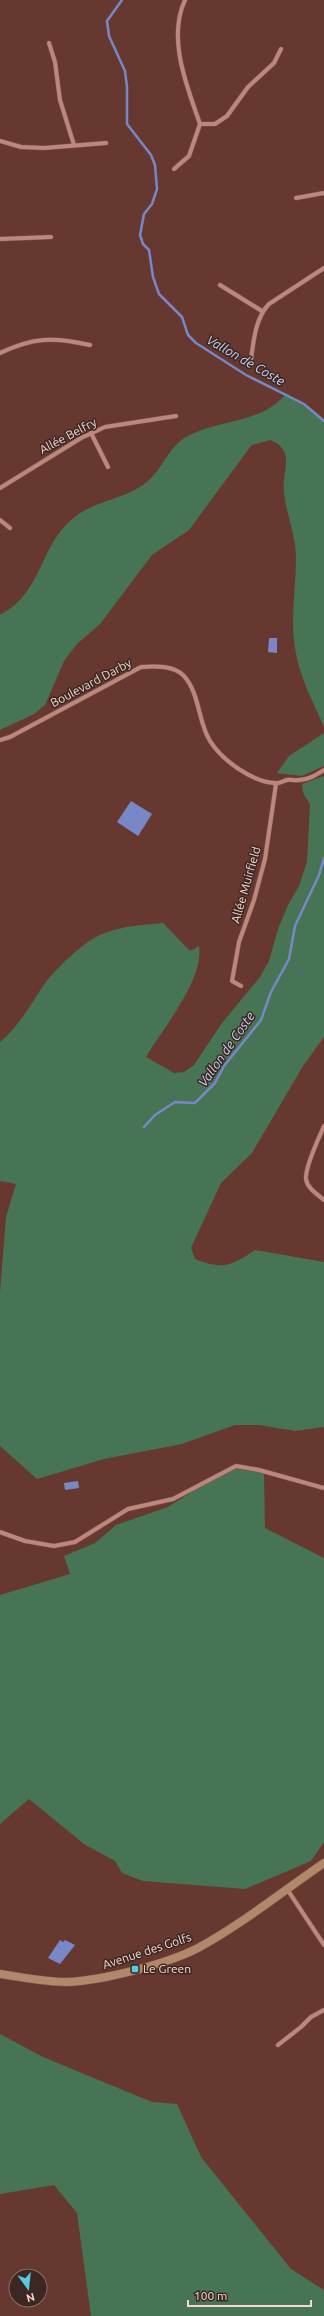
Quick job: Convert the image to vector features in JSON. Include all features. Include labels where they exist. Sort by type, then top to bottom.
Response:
[{"type":"main road","name":"Avenue des Golfs","points":[[0,1974],[68,1982],[88,1980],[135,1969],[196,1949],[324,1863]]},
{"type":"street","points":[[174,169],[189,156],[200,124],[186,79],[178,45],[177,30],[185,0]]},
{"type":"street","points":[[48,43],[55,62],[60,100],[74,145]]},
{"type":"street","points":[[200,124],[215,124],[227,116],[248,87],[274,63],[281,49]]},
{"type":"street","points":[[0,141],[21,147],[44,148],[106,143]]},
{"type":"street","points":[[296,198],[324,193]]},
{"type":"street","points":[[0,239],[51,237]]},
{"type":"street","points":[[250,367],[254,339],[262,311],[269,304],[324,268]]},
{"type":"street","points":[[220,285],[262,311]]},
{"type":"street","points":[[0,353],[17,345],[38,340],[62,339],[90,345]]},
{"type":"street","name":"Allée Belfry","points":[[0,488],[91,433],[105,427],[176,416]]},
{"type":"street","points":[[91,433],[108,467]]},
{"type":"street","points":[[0,520],[10,528]]},
{"type":"street","name":"Boulevard Darby","points":[[0,740],[10,738],[141,667],[155,666],[170,668],[183,675],[190,685],[210,741],[228,764],[261,780],[276,784],[288,780],[312,778],[324,770]]},
{"type":"street","name":"Allée Muirfield","points":[[241,986],[232,981],[239,942],[254,900],[265,859],[276,784]]},
{"type":"street","points":[[324,1126],[307,1171],[306,1180],[311,1189],[324,1200]]},
{"type":"street","points":[[0,1532],[25,1540],[54,1546],[75,1542],[128,1509],[174,1499],[236,1466],[245,1467],[324,1488]]},
{"type":"street","points":[[287,1889],[324,1945]]},
{"type":"street","points":[[278,2045],[311,2017],[324,2010]]},
{"type":"green space","points":[[285,395],[304,404],[324,421],[324,727],[307,689],[295,648],[293,625],[296,549],[284,492],[286,456],[278,445],[270,440],[252,445],[189,530],[152,555],[100,624],[77,644],[64,661],[45,705],[34,714],[0,730],[0,615],[14,606],[24,595],[60,531],[80,513],[133,491],[142,485],[156,473],[171,450],[186,437],[198,431],[251,416],[263,411],[275,404]]},
{"type":"green space","points":[[324,733],[324,766],[302,776],[277,773],[289,756]]},
{"type":"green space","points":[[324,776],[324,1037],[303,1066],[252,1153],[221,1183],[191,1248],[195,1259],[220,1265],[233,1263],[255,1250],[324,1262],[324,1427],[295,1431],[259,1425],[235,1425],[182,1444],[104,1459],[37,1479],[0,1446],[0,1292],[6,1217],[16,1184],[0,1181],[0,1042],[18,1023],[43,986],[55,972],[86,943],[102,934],[117,929],[163,923],[190,951],[199,946],[199,959],[195,974],[181,1003],[146,1057],[174,1073],[184,1072],[194,1065],[222,1023],[260,977],[269,961],[278,929],[288,905],[299,886],[307,862],[310,804],[303,793],[302,784]]},
{"type":"green space","points":[[229,1468],[264,1473],[265,1528],[324,1558],[324,1842],[311,1861],[245,1889],[143,1881],[122,1873],[115,1861],[84,1844],[29,1799],[0,1824],[0,1595],[70,1574],[64,1556],[95,1543],[116,1525],[168,1507]]},
{"type":"green space","points":[[0,2034],[43,2057],[152,2102],[177,2104],[201,2157],[291,2269],[324,2290],[324,2316],[91,2316],[77,2213],[54,2185],[0,2194]]},
{"type":"water","points":[[269,638],[277,638],[277,653],[268,652]]},
{"type":"water","points":[[131,801],[152,814],[138,836],[117,822]]},
{"type":"water","points":[[78,1481],[79,1488],[65,1490],[64,1483]]},
{"type":"water","points":[[60,1940],[63,1942],[65,1940],[75,1945],[60,1964],[48,1958]]},
{"type":"waterway","name":"Vallon de Coste","points":[[122,0],[107,21],[109,36],[125,71],[127,87],[127,124],[151,155],[155,165],[157,189],[152,204],[144,214],[140,235],[143,244],[149,250],[153,277],[159,294],[182,317],[188,335],[196,343],[246,375],[304,404],[324,421]]},
{"type":"waterway","name":"Vallon de Coste","points":[[144,1127],[155,1115],[175,1102],[195,1103],[215,1083],[224,1066],[261,1020],[271,992],[289,959],[295,926],[319,875],[324,858]]},
{"type":"place","name":"Le Green","points":[[135,1969]]}]
